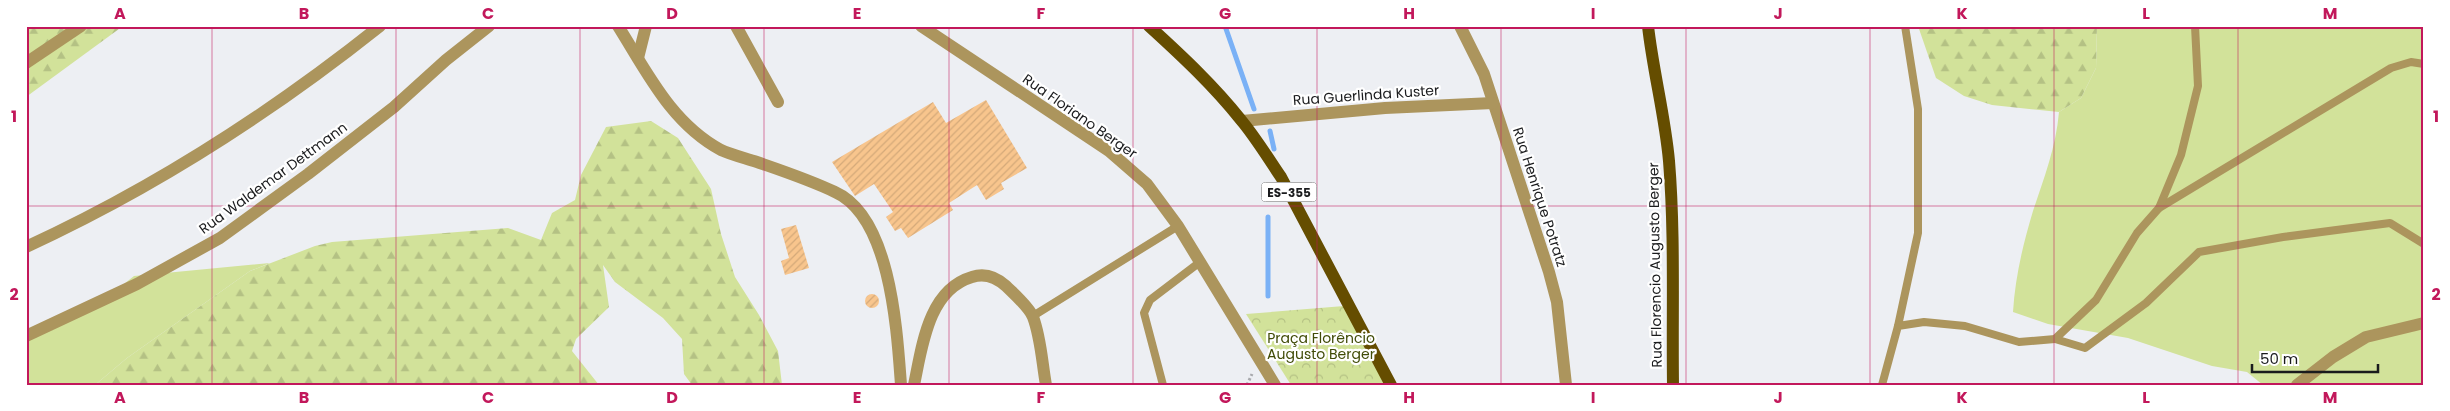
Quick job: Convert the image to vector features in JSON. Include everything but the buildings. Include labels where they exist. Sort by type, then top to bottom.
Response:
[{"type":"main road","name":"ES-355","points":[[1149,26],[1185,58],[1242,121],[1281,177],[1391,385]]},
{"type":"main road","name":"Rua Florencio Augusto Berger","points":[[1648,26],[1664,121],[1668,161],[1672,230],[1673,385]]},
{"type":"street","points":[[26,63],[81,26]]},
{"type":"street","points":[[26,247],[125,198],[327,68],[380,26]]},
{"type":"street","name":"Rua Waldemar Dettmann","points":[[26,336],[137,284],[220,238],[308,174],[394,107],[446,60],[489,26]]},
{"type":"street","points":[[618,26],[653,85],[676,114],[700,136],[721,150],[837,192],[859,211],[874,234],[885,263],[901,385]]},
{"type":"street","points":[[638,58],[646,26]]},
{"type":"street","points":[[736,26],[778,102]]},
{"type":"street","name":"Rua Floriano Berger","points":[[920,26],[1109,151],[1147,184],[1178,226],[1275,385]]},
{"type":"street","name":"Rua Henrique Potratz","points":[[1460,26],[1484,74],[1534,223],[1555,294],[1566,385]]},
{"type":"street","name":"Rua Guerlinda Kuster","points":[[1242,121],[1385,108],[1493,103]]},
{"type":"street","points":[[914,385],[921,348],[932,313],[945,296],[962,280],[980,274],[999,279],[1033,316],[1046,385]]},
{"type":"street","points":[[2296,385],[2333,357],[2366,338],[2424,323]]},
{"type":"lane","points":[[1882,385],[1898,326],[1918,232],[1918,109],[1905,26]]},
{"type":"lane","points":[[2055,340],[2096,300],[2138,233],[2159,208],[2182,155],[2198,86],[2195,26]]},
{"type":"lane","points":[[2159,208],[2391,68],[2411,62],[2424,64]]},
{"type":"lane","points":[[1898,326],[1924,322],[1964,326],[2019,342],[2055,340],[2086,348],[2146,303],[2199,252],[2282,237],[2390,223],[2424,244]]},
{"type":"lane","points":[[1033,316],[1178,226]]},
{"type":"lane","points":[[1163,385],[1144,313],[1150,300],[1200,262]]},
{"type":"green space","points":[[26,26],[123,26],[26,97]]},
{"type":"green space","points":[[1918,26],[2097,26],[2096,68],[2081,98],[2059,112],[1992,105],[1964,96],[1936,78]]},
{"type":"green space","points":[[2097,26],[2424,26],[2424,385],[2263,385],[2247,372],[2212,366],[2128,338],[2048,324],[2013,312],[2023,248],[2052,150],[2059,112],[2081,98],[2096,68]]},
{"type":"green space","points":[[651,121],[678,138],[711,189],[721,234],[735,277],[759,315],[778,351],[782,385],[692,385],[684,374],[682,339],[663,318],[615,282],[603,265],[609,307],[576,339],[572,351],[599,385],[95,385],[127,358],[250,271],[315,246],[332,242],[508,228],[541,240],[552,213],[575,200],[581,175],[606,127]]},
{"type":"green space","points":[[270,263],[250,271],[127,358],[95,385],[26,385],[26,332],[124,284],[134,276]]},
{"type":"green space","name":"Praça Florêncio Augusto Berger","points":[[1344,306],[1385,385],[1291,385],[1246,314]]},
{"type":"waterway","points":[[1225,26],[1254,109]]},
{"type":"waterway","points":[[1270,131],[1274,149]]},
{"type":"waterway","points":[[1268,217],[1268,296]]}]
